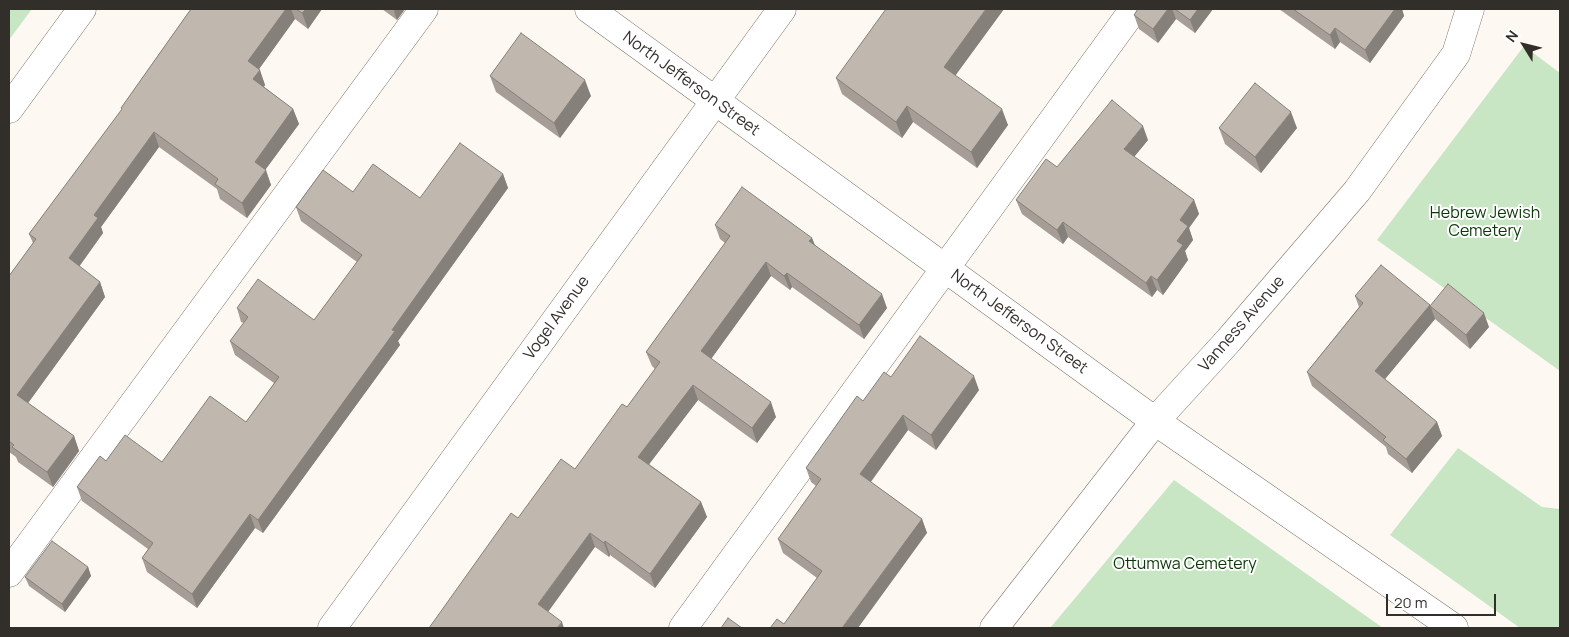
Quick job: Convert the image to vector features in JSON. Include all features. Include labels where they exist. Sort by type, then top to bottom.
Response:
[{"type":"street","points":[[9,109],[82,9]]},
{"type":"street","points":[[9,573],[424,9]]},
{"type":"street","name":"North Jefferson Street","points":[[589,9],[1155,421],[1454,628]]},
{"type":"street","name":"Vogel Avenue","points":[[332,628],[782,9]]},
{"type":"street","points":[[683,628],[1134,9]]},
{"type":"street","name":"Vanness Avenue","points":[[994,628],[1155,421],[1229,340],[1357,191],[1456,54],[1470,9]]},
{"type":"green space","points":[[9,9],[32,9],[9,40]]},
{"type":"green space","name":"Hebrew Jewish Cemetery","points":[[1524,46],[1560,73],[1560,371],[1377,240]]},
{"type":"green space","points":[[1458,448],[1542,507],[1560,509],[1560,628],[1520,628],[1390,535]]},
{"type":"green space","name":"Ottumwa Cemetery","points":[[1174,480],[1383,628],[1050,628]]},
{"type":"building","points":[[191,9],[286,9],[248,61],[260,70],[253,79],[293,109],[255,162],[266,170],[242,203],[215,184],[218,179],[154,132],[94,215],[98,218],[69,258],[100,282],[17,395],[74,436],[47,472],[12,447],[14,445],[9,441],[9,276],[36,239],[29,234],[122,109]]},
{"type":"building","points":[[296,9],[306,9],[302,13]]},
{"type":"building","points":[[886,9],[986,9],[944,67],[1002,109],[971,152],[907,106],[896,122],[836,78]]},
{"type":"building","points":[[1138,9],[1168,9],[1153,29],[1134,15]]},
{"type":"building","points":[[1175,9],[1198,9],[1190,20]]},
{"type":"building","points":[[1293,9],[1395,9],[1365,50],[1335,28],[1330,35]]},
{"type":"building","points":[[521,33],[585,80],[554,123],[490,76]]},
{"type":"building","points":[[1255,83],[1291,112],[1255,157],[1219,128]]},
{"type":"building","points":[[1112,100],[1143,126],[1124,149],[1194,200],[1180,220],[1188,226],[1177,241],[1183,245],[1157,280],[1151,276],[1146,283],[1063,222],[1057,230],[1016,200],[1046,159],[1057,167]]},
{"type":"building","points":[[460,143],[503,174],[392,330],[395,331],[258,520],[250,514],[192,594],[142,558],[153,543],[77,487],[100,456],[106,461],[125,435],[162,462],[210,396],[246,422],[279,377],[230,341],[248,317],[237,308],[258,279],[314,320],[362,255],[296,207],[323,170],[353,192],[373,164],[420,198]]},
{"type":"building","points":[[742,187],[812,238],[809,241],[882,294],[859,325],[787,273],[784,276],[766,262],[701,351],[771,402],[752,428],[693,385],[638,457],[701,502],[650,574],[605,541],[604,543],[590,533],[538,604],[562,622],[557,628],[429,628],[511,513],[518,518],[561,459],[575,469],[622,404],[627,407],[660,362],[646,352],[730,236],[715,225]]},
{"type":"building","points":[[1381,265],[1430,305],[1375,371],[1437,422],[1406,459],[1383,440],[1386,437],[1307,372],[1363,303],[1355,296]]},
{"type":"building","points":[[1448,284],[1484,313],[1466,335],[1430,306]]},
{"type":"building","points":[[920,336],[974,376],[931,435],[903,415],[860,474],[922,519],[842,628],[770,628],[777,619],[784,624],[822,571],[778,539],[821,479],[806,468],[857,396],[863,401],[884,372],[891,377]]},
{"type":"building","points":[[52,541],[88,567],[62,604],[25,577]]},
{"type":"building","points":[[728,618],[742,628],[721,628]]}]
